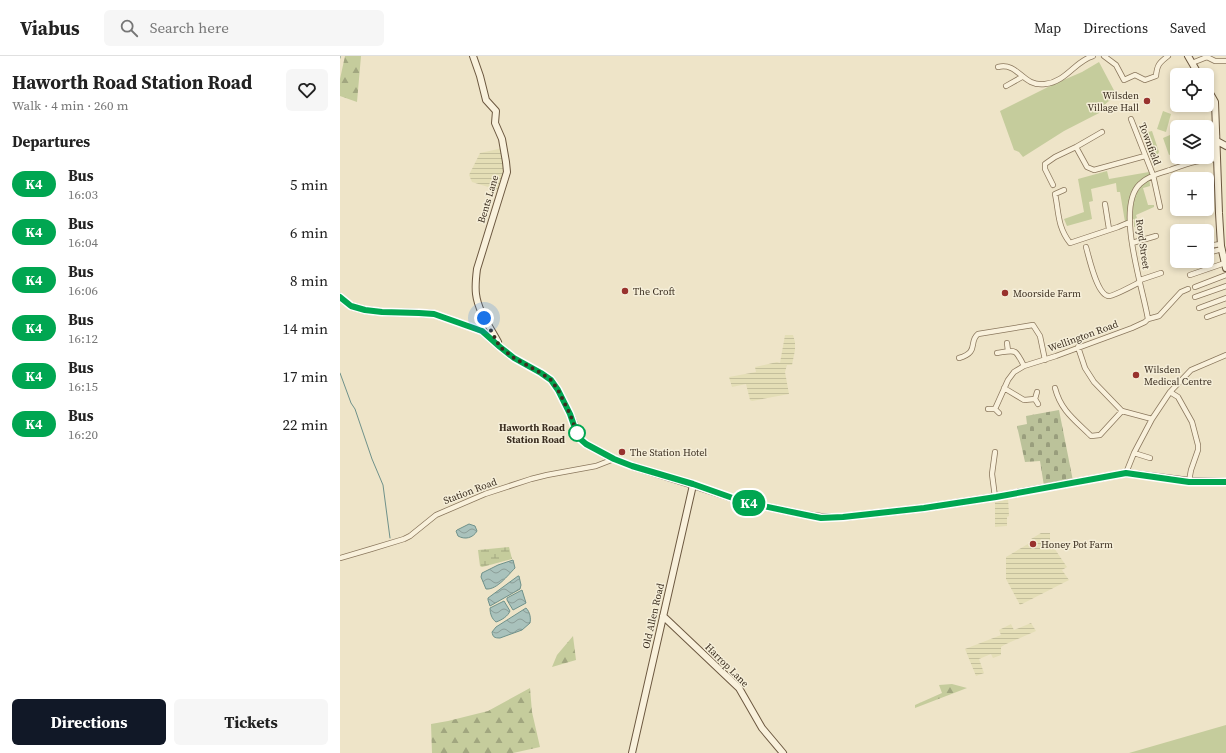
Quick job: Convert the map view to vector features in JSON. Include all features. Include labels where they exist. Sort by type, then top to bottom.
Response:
[{"type":"street","name":"Bents Lane","points":[[473,56],[486,100],[496,111],[495,123],[502,139],[506,162],[506,179],[478,264],[476,284],[478,305],[500,347]]},
{"type":"street","points":[[998,67],[1008,66],[1018,72],[1022,77],[1036,84],[1045,84],[1061,79],[1087,58],[1093,56]]},
{"type":"street","points":[[1104,56],[1118,63],[1124,80],[1135,74],[1145,80],[1156,76],[1157,66],[1168,56]]},
{"type":"street","points":[[1188,56],[1195,68]]},
{"type":"street","points":[[1192,63],[1208,56],[1215,61],[1226,61]]},
{"type":"street","points":[[1006,86],[1022,77]]},
{"type":"street","points":[[1190,275],[1225,263],[1221,246],[1214,100]]},
{"type":"street","name":"Townfield","points":[[1131,119],[1153,175],[1160,207]]},
{"type":"street","points":[[1053,185],[1045,169],[1045,164],[1055,157],[1102,132]]},
{"type":"street","points":[[1214,137],[1217,138],[1226,146]]},
{"type":"street","points":[[1076,147],[1087,167],[1094,170],[1145,156]]},
{"type":"street","name":"Royd Street","points":[[1148,319],[1132,243],[1130,208],[1133,193],[1140,184],[1153,175],[1204,159],[1217,158]]},
{"type":"street","points":[[1064,190],[1054,194],[1058,219],[1070,243],[1130,222]]},
{"type":"street","points":[[1105,204],[1109,229]]},
{"type":"street","points":[[1132,243],[1156,236]]},
{"type":"street","points":[[1214,246],[1221,246]]},
{"type":"street","points":[[1214,250],[1221,246]]},
{"type":"street","points":[[1086,247],[1097,284],[1103,294],[1108,296],[1140,281],[1161,274]]},
{"type":"street","points":[[1195,288],[1226,275]]},
{"type":"street","points":[[1195,297],[1226,286]]},
{"type":"street","name":"Wellington Road","points":[[988,409],[997,411],[1008,380],[1014,372],[1024,366],[1045,360],[1132,328],[1148,319],[1159,316],[1181,292],[1188,289]]},
{"type":"street","points":[[340,297],[351,306],[365,310],[434,314],[482,331],[514,358],[551,380],[558,390],[570,414],[578,437],[586,444],[614,459],[744,502],[806,515],[821,518],[892,512],[996,497],[1126,473],[1189,482],[1226,482]]},
{"type":"street","points":[[1199,308],[1226,298]]},
{"type":"street","points":[[1207,317],[1226,310]]},
{"type":"street","points":[[959,358],[967,356],[972,351],[977,335],[1033,325],[1040,336],[1045,360]]},
{"type":"street","points":[[1007,343],[1008,351]]},
{"type":"street","points":[[1078,347],[1085,368],[1094,382],[1122,411],[1152,419]]},
{"type":"street","points":[[997,353],[1008,351],[1017,352],[1024,366]]},
{"type":"street","points":[[1126,473],[1134,453],[1152,419],[1170,392],[1191,370],[1226,354]]},
{"type":"street","points":[[1004,388],[1024,400],[1035,399]]},
{"type":"street","points":[[1055,388],[1058,399],[1064,409],[1091,436],[1100,435],[1122,411]]},
{"type":"street","points":[[1037,392],[1035,399],[1038,404]]},
{"type":"street","points":[[1170,392],[1178,397],[1192,422],[1198,445],[1189,482]]},
{"type":"street","points":[[995,452],[992,474],[996,497]]},
{"type":"street","points":[[1134,453],[1150,458]]},
{"type":"street","name":"Station Road","points":[[340,558],[410,536],[426,522],[443,512],[501,489],[547,475],[596,466],[614,459]]},
{"type":"street","name":"Old Allen Road","points":[[632,753],[693,484]]},
{"type":"street","name":"Harrop Lane","points":[[663,616],[739,688],[762,728],[783,753]]},
{"type":"shaded area","points":[[503,148],[505,172],[501,191],[472,182],[469,175],[480,153]]},
{"type":"shaded area","points":[[785,335],[793,335],[795,342],[792,365],[787,365],[785,372],[789,394],[752,401],[750,400],[746,384],[732,387],[729,377],[756,372],[755,367],[777,362],[780,363]]},
{"type":"shaded area","points":[[1008,497],[1009,516],[1007,517],[1007,526],[995,527],[995,502],[992,500]]},
{"type":"shaded area","points":[[1041,533],[1050,533],[1050,542],[1067,567],[1062,570],[1069,580],[1020,605],[1006,579],[1006,557],[1033,541],[1031,539]]},
{"type":"shaded area","points":[[1031,623],[1036,631],[1001,647],[1001,655],[993,658],[991,654],[979,659],[984,673],[976,676],[965,649],[1001,635],[999,630],[1011,624],[1014,630]]},
{"type":"green space","points":[[345,56],[361,56],[357,102],[340,96],[340,79]]},
{"type":"green space","points":[[1099,62],[1117,96],[1105,104],[1101,112],[1064,131],[1023,157],[1019,152],[1014,150],[1000,111],[1082,72]]},
{"type":"green space","points":[[1163,111],[1171,114],[1166,132],[1157,129]]},
{"type":"green space","points":[[1152,131],[1159,152],[1155,159],[1152,158],[1144,133]]},
{"type":"green space","points":[[1170,135],[1170,155],[1169,155],[1163,138]]},
{"type":"green space","points":[[1107,171],[1109,179],[1149,172],[1150,186],[1143,188],[1148,205],[1154,205],[1154,207],[1136,215],[1139,225],[1134,227],[1134,219],[1125,222],[1120,192],[1117,192],[1116,183],[1091,189],[1093,201],[1089,202],[1092,219],[1067,226],[1064,219],[1084,212],[1078,179]]},
{"type":"green space","points":[[1059,410],[1073,481],[1044,486],[1040,461],[1025,462],[1017,426],[1027,424],[1026,416]]},
{"type":"green space","points":[[509,547],[512,559],[482,567],[480,566],[478,550]]},
{"type":"green space","points":[[573,636],[576,660],[552,667],[557,655]]},
{"type":"green space","points":[[952,684],[967,688],[915,708],[915,705],[942,693],[939,685]]},
{"type":"green space","points":[[530,688],[532,712],[540,747],[513,753],[432,753],[431,724],[488,711]]},
{"type":"green space","points":[[1226,725],[1226,753],[1129,753]]},
{"type":"water","points":[[469,524],[475,526],[477,531],[471,537],[466,538],[458,536],[456,531]]},
{"type":"water","points":[[513,560],[515,568],[506,578],[498,585],[490,589],[486,589],[481,577],[482,573]]},
{"type":"water","points":[[518,576],[521,585],[520,589],[490,606],[488,598]]},
{"type":"water","points":[[522,590],[526,603],[513,610],[507,598]]},
{"type":"water","points":[[504,601],[510,611],[508,615],[496,622],[490,612],[490,608]]},
{"type":"water","points":[[526,608],[530,615],[530,623],[522,630],[500,638],[493,636],[492,632],[496,627]]},
{"type":"waterway","points":[[340,373],[383,485],[390,538]]},
{"type":"bus line","name":"K4","points":[[340,297],[351,306],[365,310],[434,314],[482,331],[514,358],[551,380],[558,390],[570,414],[578,437],[594,449],[614,459],[744,502],[806,515],[821,518],[843,517],[924,508],[996,497],[1126,473],[1189,482],[1226,482]]},
{"type":"place","name":"Wilsden Village Hall","points":[[1147,101]]},
{"type":"place","name":"The Croft","points":[[625,291]]},
{"type":"place","name":"Moorside Farm","points":[[1005,293]]},
{"type":"place","name":"Wilsden Medical Centre","points":[[1136,375]]},
{"type":"place","name":"Haworth Road Station Road","points":[[577,433]]},
{"type":"place","name":"The Station Hotel","points":[[622,452]]},
{"type":"place","name":"Honey Pot Farm","points":[[1033,544]]},
{"type":"route","points":[[484,318],[500,347],[514,358],[551,380],[558,390],[570,414],[577,433]]}]
